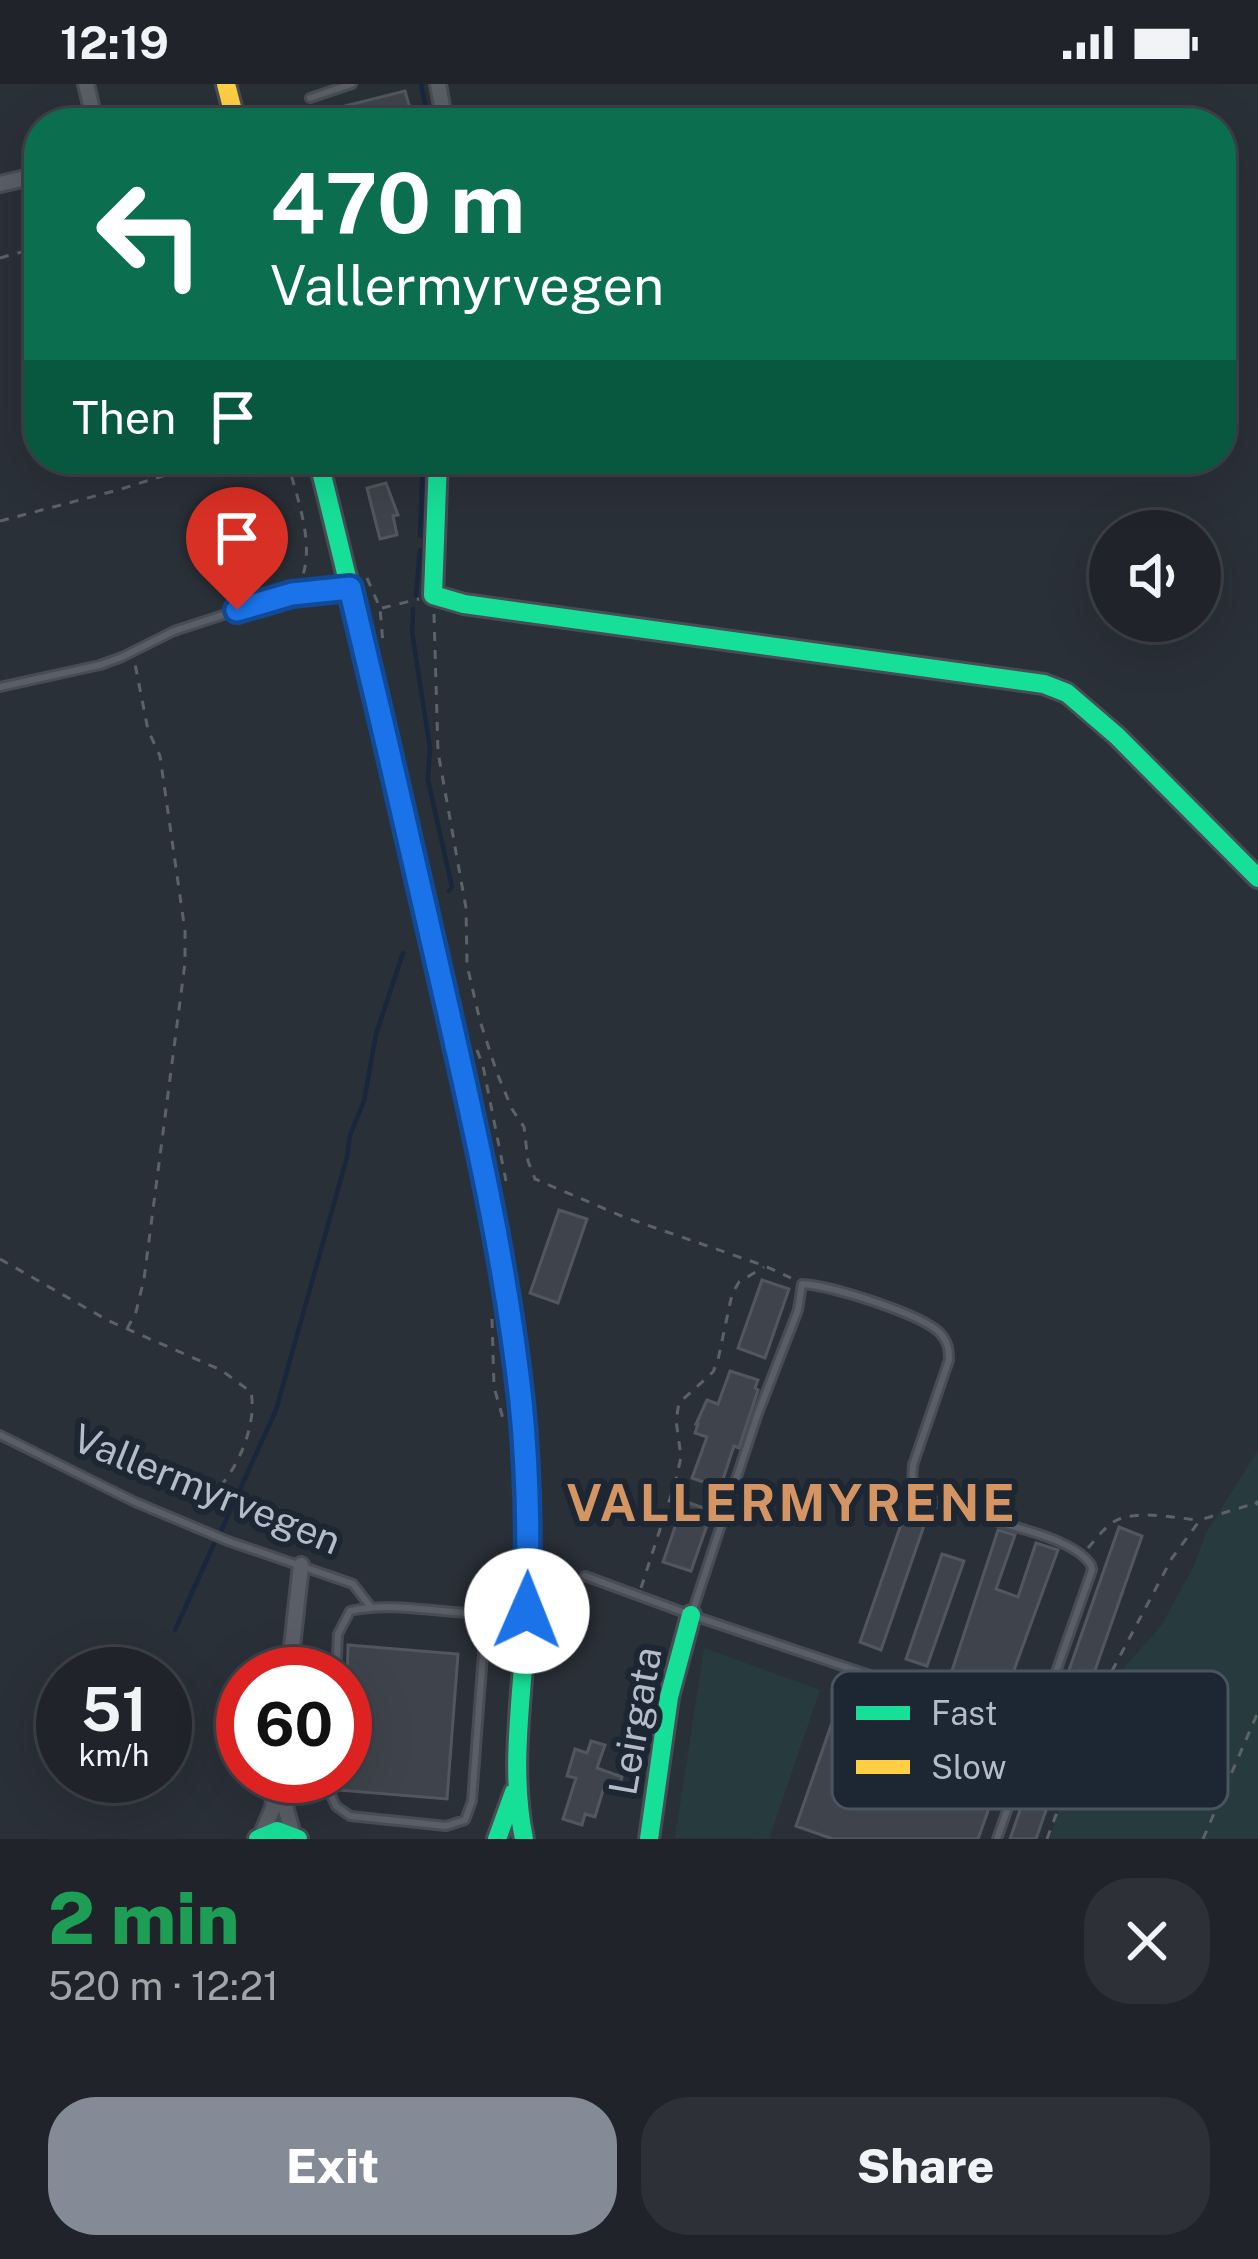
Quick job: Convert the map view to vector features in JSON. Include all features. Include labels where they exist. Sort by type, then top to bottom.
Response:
[{"type":"main road","points":[[322,474],[469,1103],[506,1292],[521,1402],[528,1516],[516,1785],[524,1839]]},
{"type":"main road","points":[[438,474],[434,595],[464,604],[1044,684],[1067,693],[1117,736],[1258,878]]},
{"type":"main road","name":"Leirgata","points":[[649,1839],[672,1681],[691,1615]]},
{"type":"main road","points":[[497,1839],[516,1785]]},
{"type":"main road","points":[[260,1838],[277,1831],[295,1837]]},
{"type":"street","points":[[292,1647],[302,1565]]},
{"type":"street","points":[[260,1838],[274,1803]]},
{"type":"street","points":[[286,1803],[295,1837]]},
{"type":"lane","points":[[310,98],[352,84]]},
{"type":"lane","points":[[0,687],[100,665],[173,631],[292,594],[350,588]]},
{"type":"lane","points":[[691,1615],[798,1310],[802,1284],[817,1284],[917,1318],[944,1338],[949,1360],[913,1465],[912,1479],[920,1493],[937,1504],[1050,1539],[1089,1559],[1092,1570],[1057,1671]]},
{"type":"lane","name":"Vallermyrvegen","points":[[0,1436],[228,1541],[353,1584],[370,1606],[486,1614],[527,1611]]},
{"type":"lane","points":[[585,1576],[858,1671]]},
{"type":"lane","points":[[337,1647],[338,1634],[350,1611],[370,1606]]},
{"type":"lane","points":[[334,1803],[350,1816],[446,1826],[465,1820],[472,1801],[486,1614]]},
{"type":"lane","points":[[997,1839],[1008,1809]]},
{"type":"path","points":[[0,521],[169,474]]},
{"type":"path","points":[[291,474],[307,541],[303,579],[292,594]]},
{"type":"path","points":[[380,608],[434,595],[438,752],[466,908],[467,965],[497,1073],[524,1126],[535,1179],[802,1284]]},
{"type":"path","points":[[127,1329],[144,1280],[185,963],[185,931],[160,756],[148,730],[133,652]]},
{"type":"path","points":[[0,1258],[109,1321],[221,1370],[251,1392],[251,1425],[225,1483],[211,1500],[170,1516]]},
{"type":"path","points":[[639,1596],[681,1457],[676,1420],[679,1403],[713,1372],[739,1282],[765,1267]]},
{"type":"path","points":[[491,1315],[494,1387],[504,1423]]},
{"type":"path","points":[[1083,1553],[1124,1518],[1200,1520],[1257,1503]]},
{"type":"path","points":[[1111,1671],[1172,1558],[1200,1520]]},
{"type":"path","points":[[1228,1781],[1258,1712]]},
{"type":"path","points":[[1047,1839],[1058,1809]]},
{"type":"path","points":[[1203,1839],[1216,1809]]},
{"type":"green space","points":[[1258,1450],[1258,1839],[1050,1839],[1059,1809],[1228,1809],[1228,1671],[1121,1671],[1161,1626],[1206,1533]]},
{"type":"green space","points":[[704,1648],[820,1690],[769,1839],[675,1838]]},
{"type":"building","points":[[405,91],[410,108],[336,108]]},
{"type":"building","points":[[386,483],[398,515],[393,516],[397,535],[380,539],[367,488]]},
{"type":"building","points":[[559,1210],[587,1219],[558,1303],[530,1293]]},
{"type":"building","points":[[762,1280],[789,1289],[765,1358],[738,1348]]},
{"type":"building","points":[[730,1371],[758,1380],[758,1390],[720,1488],[692,1478],[707,1437],[695,1433],[707,1400],[718,1404]]},
{"type":"building","points":[[684,1501],[712,1511],[691,1571],[663,1562]]},
{"type":"building","points":[[906,1510],[927,1517],[881,1650],[860,1642]]},
{"type":"building","points":[[1119,1527],[1142,1536],[1095,1671],[1069,1671]]},
{"type":"building","points":[[998,1530],[1015,1535],[996,1589],[1018,1597],[1036,1543],[1058,1550],[1014,1671],[952,1671]]},
{"type":"building","points":[[942,1554],[964,1561],[927,1666],[906,1659]]},
{"type":"building","points":[[348,1645],[458,1654],[447,1799],[372,1793],[372,1647]]},
{"type":"building","points":[[832,1723],[832,1809],[989,1809],[978,1839],[833,1839],[796,1826]]},
{"type":"building","points":[[591,1741],[605,1745],[597,1768],[622,1777],[618,1791],[604,1787],[595,1817],[585,1814],[582,1825],[563,1819],[576,1778],[567,1776],[575,1749],[587,1753]]},
{"type":"building","points":[[1020,1809],[1046,1809],[1036,1839],[1010,1839]]},
{"type":"waterway","points":[[421,84],[426,108]]},
{"type":"waterway","points":[[420,536],[422,474]]},
{"type":"waterway","points":[[416,595],[420,550]]},
{"type":"waterway","points":[[413,609],[412,632],[430,748],[428,780],[452,887],[449,891]]},
{"type":"waterway","points":[[222,1529],[276,1410],[350,1135],[364,1101],[376,1034],[403,953]]},
{"type":"waterway","points":[[175,1630],[214,1544]]},
{"type":"traffic: fast","points":[[322,474],[475,1128],[510,1311],[527,1522],[517,1758],[524,1839]]},
{"type":"traffic: fast","points":[[437,474],[433,595],[464,604],[1044,684],[1067,693],[1117,736],[1258,878]]},
{"type":"traffic: fast","points":[[649,1839],[669,1697],[691,1615]]},
{"type":"traffic: fast","points":[[497,1839],[514,1792]]},
{"type":"traffic: fast","points":[[258,1839],[277,1831],[298,1839]]},
{"type":"traffic: slow","points":[[226,84],[232,108]]},
{"type":"district","name":"VALLERMYRENE","points":[[792,1503]]},
{"type":"route","points":[[237,610],[292,594],[350,588],[469,1103],[506,1292],[525,1457],[527,1611]]}]
